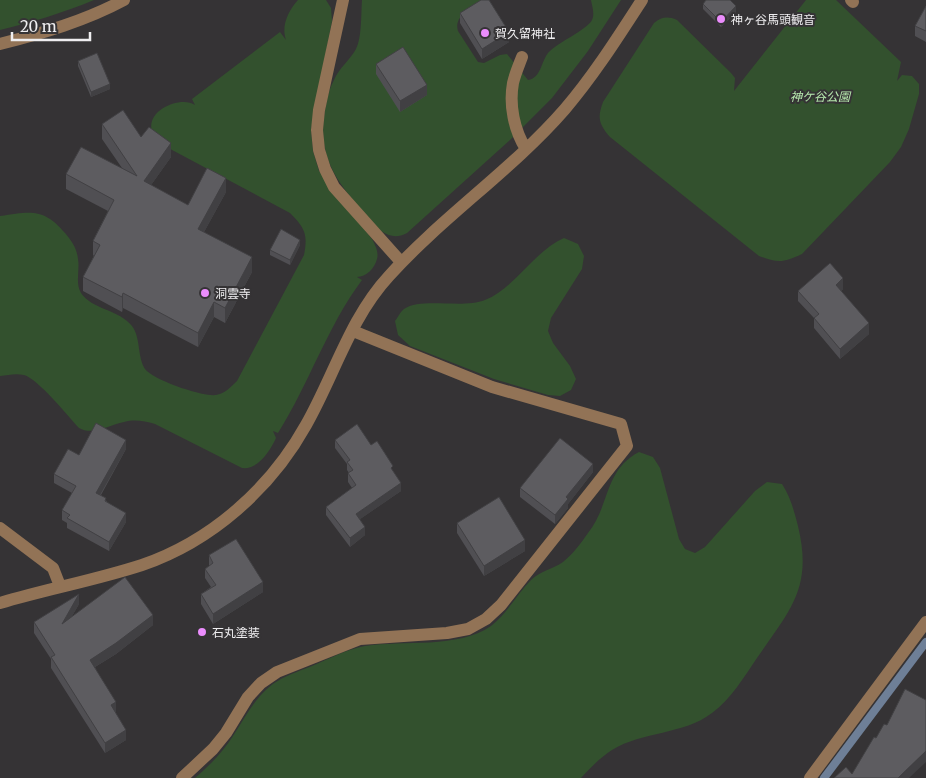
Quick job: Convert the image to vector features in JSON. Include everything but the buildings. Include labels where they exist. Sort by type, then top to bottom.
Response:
[{"type":"street","points":[[0,44],[47,32],[79,21],[124,0]]},
{"type":"street","points":[[342,0],[319,110],[317,130],[319,150],[325,169],[334,187],[401,262]]},
{"type":"street","points":[[0,603],[143,564],[172,552],[200,537],[226,519],[249,499],[271,476],[307,424],[352,331],[368,304],[386,280],[401,262],[526,149],[570,102],[602,61],[642,0]]},
{"type":"street","points":[[522,57],[513,83],[512,112],[520,139],[526,149]]},
{"type":"street","points":[[182,778],[213,749],[226,733],[248,697],[261,683],[277,672],[360,639],[447,633],[468,629],[486,619],[501,605],[627,446],[621,424],[492,387],[352,331]]},
{"type":"street","points":[[0,528],[54,568],[60,586]]},
{"type":"street","points":[[810,778],[926,622]]},
{"type":"green space","points":[[0,0],[94,0],[47,17],[0,30]]},
{"type":"green space","points":[[298,0],[326,0],[331,8],[332,21],[311,130],[313,151],[319,171],[372,239],[377,254],[374,266],[367,274],[357,277],[362,280],[338,317],[289,414],[278,433],[273,431],[276,438],[263,459],[253,466],[242,468],[155,424],[147,422],[128,421],[90,431],[79,428],[45,390],[30,378],[18,374],[0,376],[0,216],[36,213],[50,219],[57,225],[70,239],[77,252],[78,285],[81,293],[92,303],[120,316],[132,326],[137,336],[143,364],[150,373],[168,383],[210,395],[216,395],[227,390],[237,381],[304,255],[306,242],[304,232],[290,213],[159,143],[152,133],[151,124],[161,109],[170,105],[188,102],[195,105],[192,99],[280,32],[286,40],[284,29],[286,19]]},
{"type":"green space","points":[[362,0],[485,0],[461,16],[457,25],[458,31],[478,62],[484,63],[500,55],[507,54],[528,80],[536,76],[548,53],[589,24],[593,15],[591,0],[621,0],[588,51],[552,98],[510,140],[407,233],[400,236],[391,236],[381,231],[338,180],[326,151],[323,135],[326,102],[330,89],[336,76],[354,53],[358,44]]},
{"type":"green space","name":"神ケ谷公園","points":[[806,0],[836,0],[901,62],[897,81],[902,75],[912,76],[919,84],[919,94],[909,129],[901,147],[890,162],[802,254],[790,259],[776,261],[759,256],[610,137],[601,124],[600,112],[603,102],[654,23],[660,19],[670,18],[677,20],[731,73],[735,78],[734,91]]},
{"type":"green space","points":[[564,238],[578,244],[584,256],[582,269],[551,318],[548,331],[553,343],[570,366],[576,379],[571,390],[560,396],[548,395],[494,379],[410,346],[398,335],[395,321],[404,309],[421,304],[465,304],[485,300],[506,287],[543,251]]},
{"type":"green space","points":[[639,452],[653,457],[660,468],[679,539],[685,549],[695,553],[705,547],[755,491],[767,482],[782,484],[790,499],[795,515],[802,548],[803,566],[796,597],[779,626],[742,680],[725,701],[712,713],[688,725],[624,744],[604,756],[581,778],[195,778],[225,748],[248,712],[265,690],[285,677],[358,647],[380,644],[447,641],[478,633],[491,626],[502,616],[531,580],[538,574],[563,562],[577,548],[595,523],[619,468]]},
{"type":"waterway","points":[[824,778],[926,642]]},
{"type":"place","name":"神ヶ谷馬頭観音","points":[[721,19]]},
{"type":"place","name":"賀久留神社","points":[[485,33]]},
{"type":"place","name":"洞雲寺","points":[[205,293]]},
{"type":"place","name":"石丸塗装","points":[[202,632]]}]
